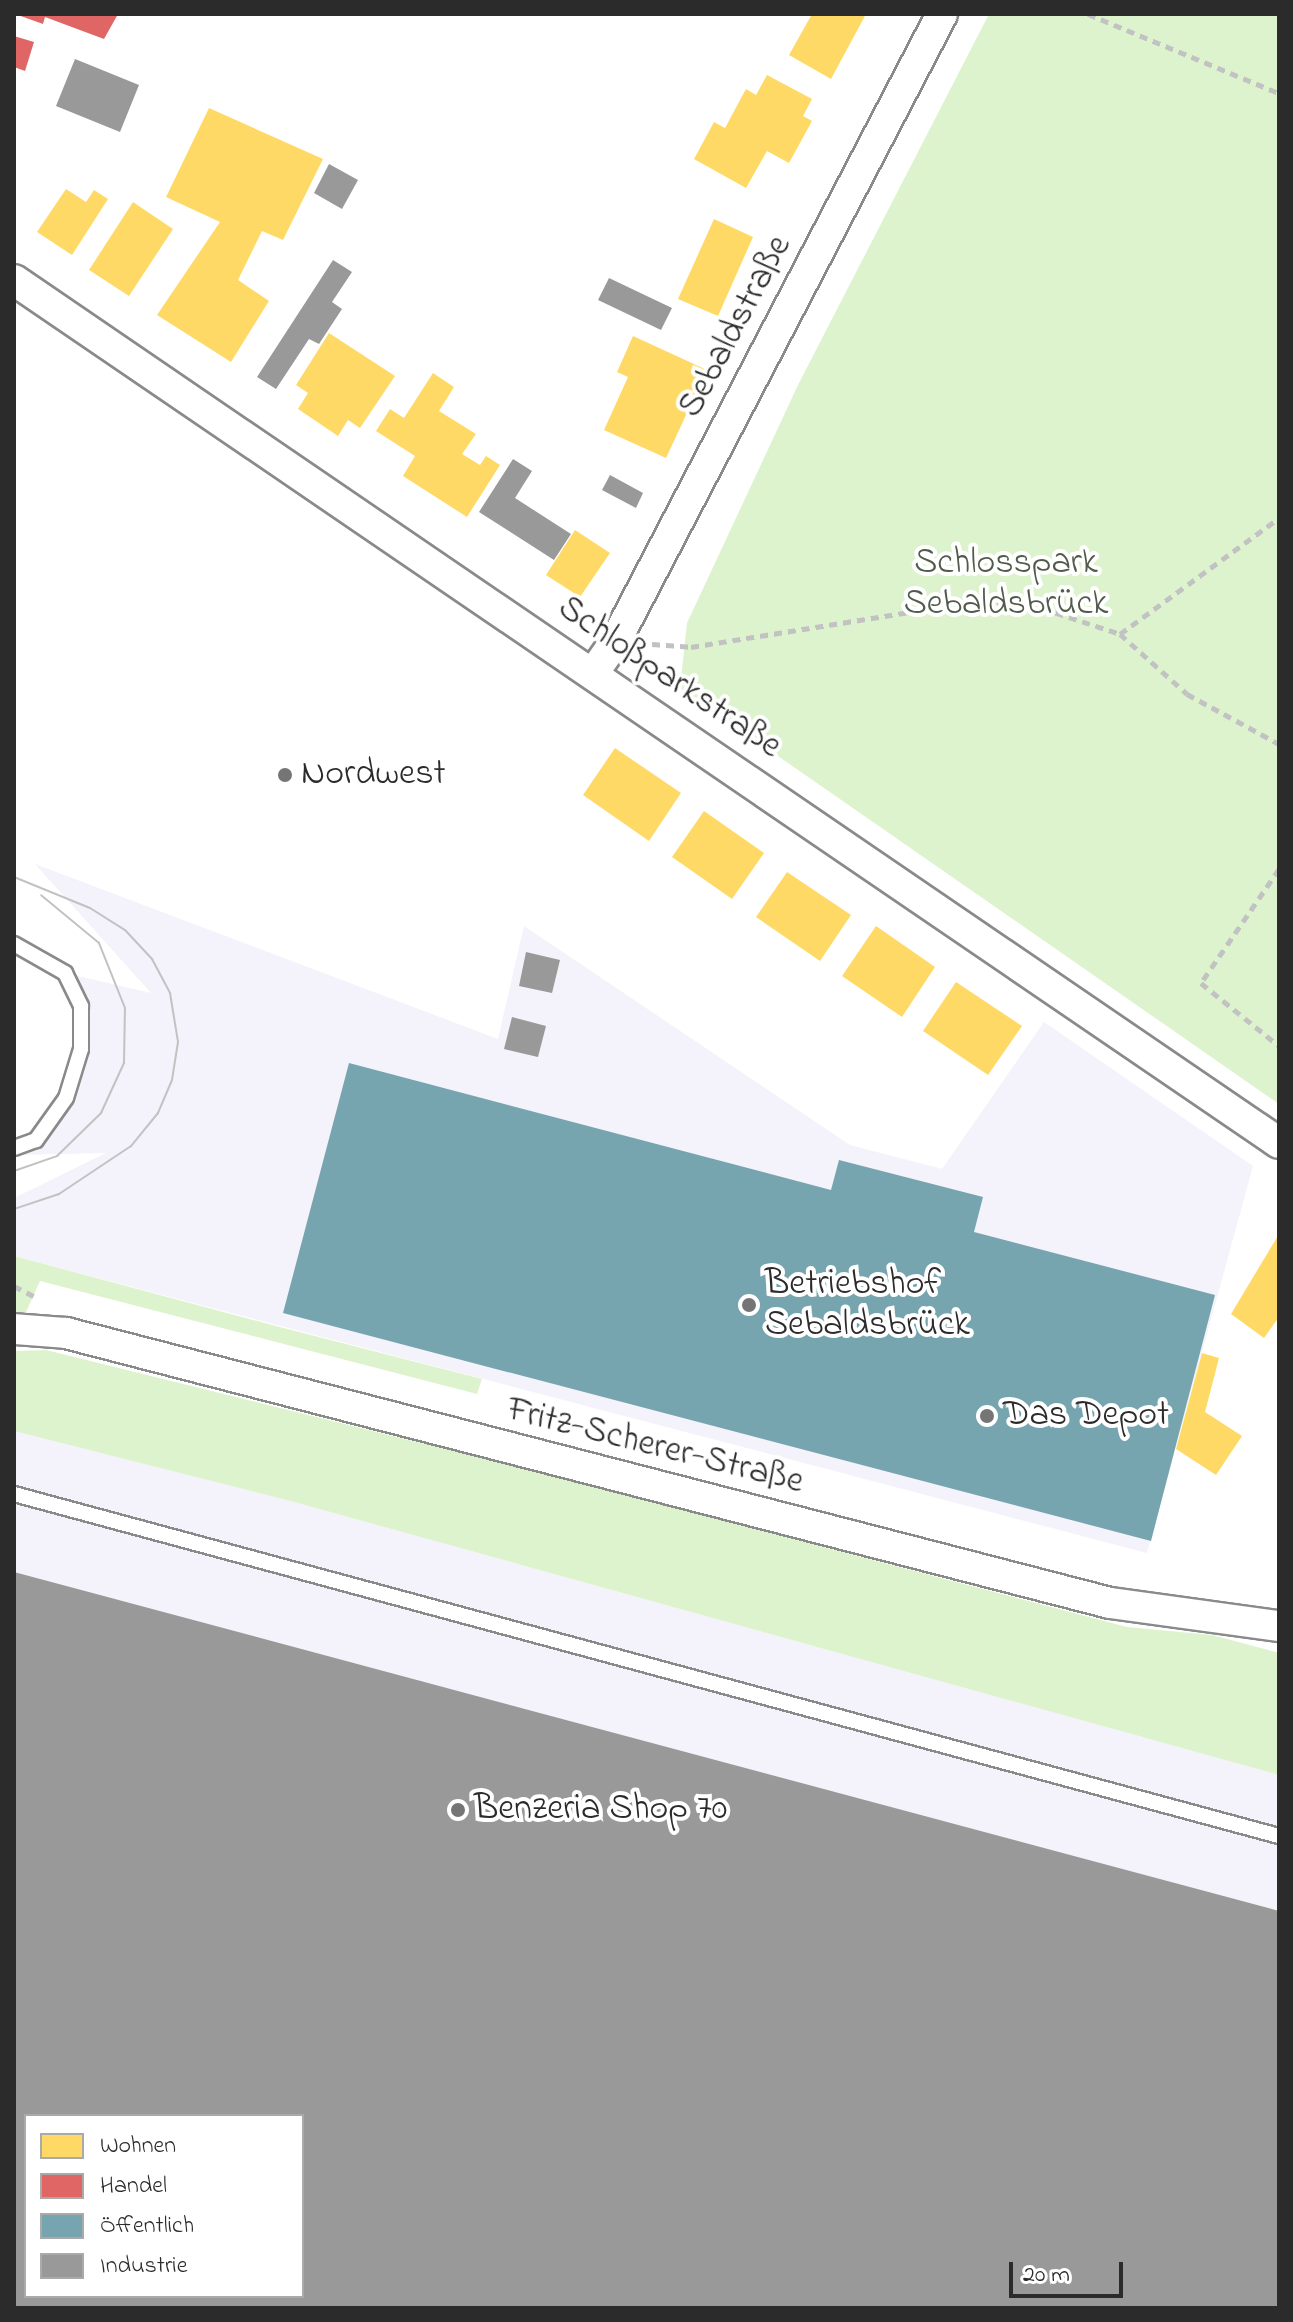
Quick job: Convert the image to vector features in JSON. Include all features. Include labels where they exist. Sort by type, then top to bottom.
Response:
[{"type":"street","name":"Sebaldstraße","points":[[594,672],[615,642],[942,14]]},
{"type":"street","name":"Schloßparkstraße","points":[[14,280],[594,672],[1279,1143]]},
{"type":"street","name":"Fritz-Scherer-Straße","points":[[14,1329],[66,1333],[1110,1603],[1279,1626]]},
{"type":"lane","points":[[14,944],[65,973],[81,1006],[81,1049],[66,1098],[36,1140],[14,1148]]},
{"type":"lane","points":[[14,1494],[1279,1836]]},
{"type":"path","points":[[1088,14],[1279,93]]},
{"type":"path","points":[[1120,634],[1279,518]]},
{"type":"path","points":[[615,642],[691,647],[941,607],[1029,604],[1120,634],[1187,694],[1279,744]]},
{"type":"path","points":[[1279,869],[1201,983],[1279,1046]]},
{"type":"shaded area","points":[[35,864],[498,1039],[524,926],[850,1145],[942,1169],[1044,1022],[1253,1166],[1147,1553],[14,1256],[14,1198],[106,1153],[14,1155],[14,1148],[36,1140],[66,1098],[81,1006],[65,973],[151,993]]},
{"type":"shaded area","points":[[14,1431],[294,1502],[1279,1775],[1279,2308],[14,2308]]},
{"type":"green space","name":"Schlosspark Sebaldsbrück","points":[[989,14],[1279,14],[1279,1104],[680,688],[687,623],[798,385]]},
{"type":"green space","points":[[14,1256],[482,1379],[477,1394],[40,1281],[26,1312],[14,1314]]},
{"type":"green space","points":[[46,1350],[570,1480],[1127,1627],[1212,1635],[1279,1653],[1279,1775],[294,1502],[14,1431],[14,1351]]},
{"type":"building: Wohnen","points":[[812,14],[866,14],[831,79],[789,55]]},
{"type":"building: Wohnen","points":[[767,75],[812,99],[803,116],[812,121],[789,163],[767,151],[746,188],[694,159],[714,122],[725,128],[746,89],[756,95]]},
{"type":"building: Wohnen","points":[[209,108],[323,159],[283,240],[262,231],[238,280],[269,301],[231,362],[157,315],[220,222],[166,197]]},
{"type":"building: Wohnen","points":[[66,189],[86,202],[94,190],[108,199],[72,255],[37,232]]},
{"type":"building: Wohnen","points":[[133,202],[173,229],[129,296],[89,270]]},
{"type":"building: Wohnen","points":[[714,219],[753,237],[718,316],[678,299]]},
{"type":"building: Wohnen","points":[[329,333],[395,376],[360,428],[348,420],[338,436],[298,409],[308,393],[296,385]]},
{"type":"building: Wohnen","points":[[633,336],[707,370],[666,458],[604,430],[628,377],[617,372]]},
{"type":"building: Wohnen","points":[[433,373],[454,387],[439,411],[476,434],[462,454],[480,465],[486,456],[500,465],[467,517],[403,476],[415,456],[376,431],[390,409],[404,418]]},
{"type":"building: Wohnen","points":[[575,530],[610,553],[580,597],[546,575]]},
{"type":"building: Wohnen","points":[[615,748],[681,793],[649,841],[583,795]]},
{"type":"building: Wohnen","points":[[704,811],[764,853],[732,899],[672,857]]},
{"type":"building: Wohnen","points":[[787,872],[851,915],[820,961],[756,917]]},
{"type":"building: Wohnen","points":[[876,926],[935,967],[902,1017],[842,976]]},
{"type":"building: Wohnen","points":[[956,982],[1022,1026],[988,1075],[923,1031]]},
{"type":"building: Wohnen","points":[[1279,1234],[1279,1317],[1264,1338],[1231,1314]]},
{"type":"building: Wohnen","points":[[1202,1353],[1219,1358],[1205,1412],[1242,1436],[1216,1475],[1176,1449]]},
{"type":"building: Handel","points":[[15,14],[118,14],[104,39],[45,17],[43,24]]},
{"type":"building: Handel","points":[[14,36],[34,42],[25,71],[14,67]]},
{"type":"building: Öffentlich","name":"Betriebshof Sebaldsbrück","points":[[349,1063],[831,1190],[839,1160],[983,1197],[974,1232],[1215,1295],[1151,1541],[283,1313]]},
{"type":"building: Industrie","points":[[75,59],[139,85],[120,132],[56,106]]},
{"type":"building: Industrie","points":[[329,164],[358,180],[342,209],[314,193]]},
{"type":"building: Industrie","points":[[333,260],[352,272],[332,302],[342,309],[319,344],[309,339],[276,389],[257,377]]},
{"type":"building: Industrie","points":[[609,278],[672,308],[661,330],[598,300]]},
{"type":"building: Industrie","points":[[513,459],[532,471],[515,498],[571,534],[554,560],[479,512]]},
{"type":"building: Industrie","points":[[610,475],[643,493],[636,508],[602,490]]},
{"type":"building: Industrie","points":[[526,952],[560,960],[552,993],[519,986]]},
{"type":"building: Industrie","points":[[512,1017],[546,1026],[538,1057],[504,1049]]},
{"type":"building: Industrie","points":[[14,1572],[1279,1911],[1279,2308],[14,2308]]},
{"type":"tram line","points":[[14,877],[90,908],[125,930],[152,959],[170,993],[178,1042],[172,1080],[158,1113],[131,1146],[59,1194],[14,1209]]},
{"type":"tram line","points":[[14,1171],[57,1156],[101,1113],[124,1063],[125,1008],[99,943],[41,895]]},
{"type":"place","name":"Nordwest","points":[[285,775]]},
{"type":"place","name":"Betriebshof Sebaldsbrück","points":[[749,1305]]},
{"type":"place","name":"Das Depot","points":[[987,1416]]},
{"type":"place","name":"Benzeria Shop 70","points":[[458,1810]]}]
